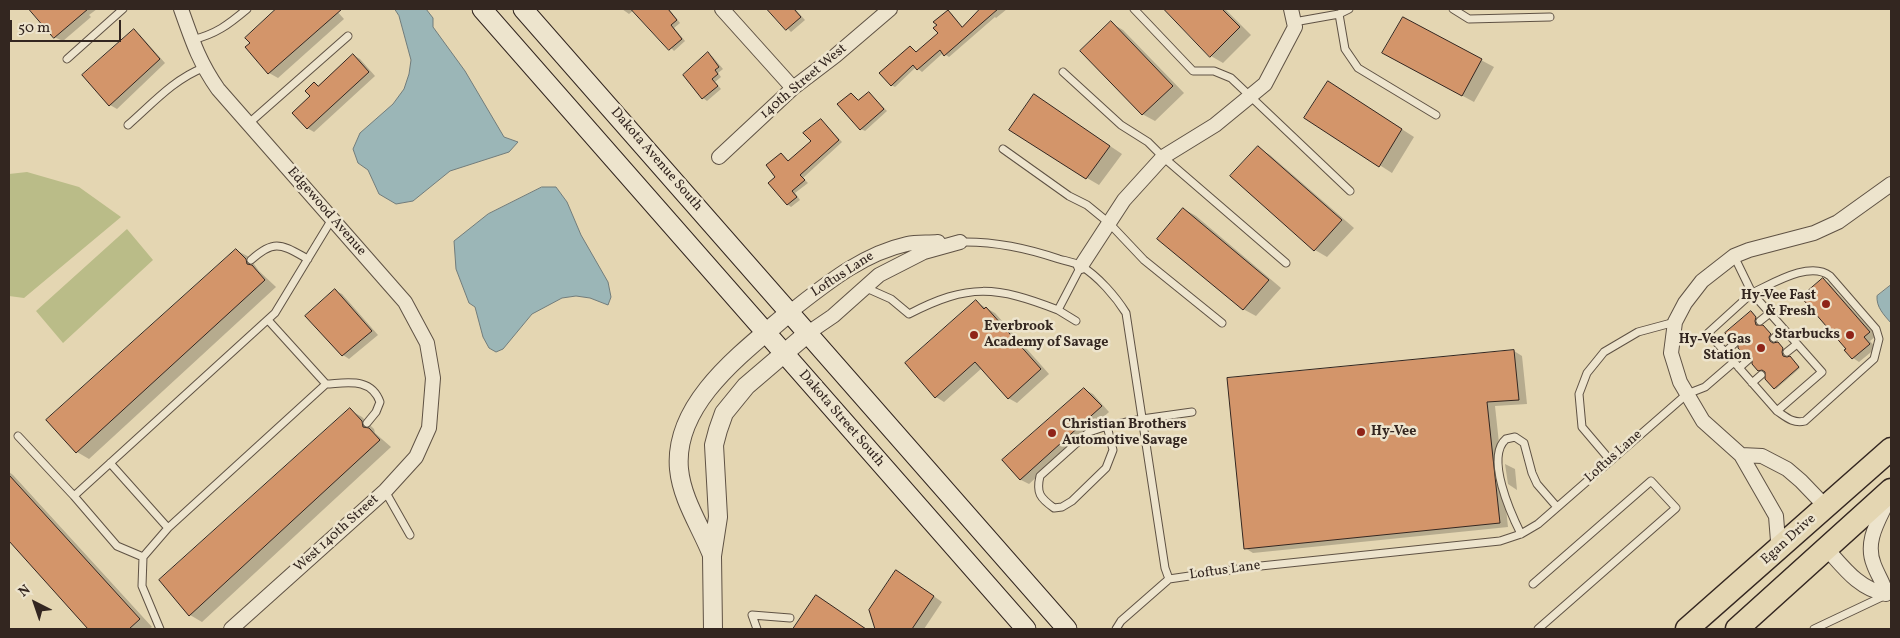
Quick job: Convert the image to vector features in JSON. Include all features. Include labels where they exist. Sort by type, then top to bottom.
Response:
[{"type":"highway","name":"Egan Drive","points":[[1687,629],[1891,449]]},
{"type":"highway","points":[[1737,629],[1891,490]]},
{"type":"highway","points":[[1826,507],[1846,530]]},
{"type":"highway","points":[[1806,526],[1826,548]]},
{"type":"main road","name":"Dakota Street South","points":[[482,9],[1026,629]]},
{"type":"main road","name":"Dakota Avenue South","points":[[523,9],[790,312]]},
{"type":"main road","points":[[790,312],[1067,629]]},
{"type":"street","name":"Edgewood Avenue","points":[[181,9],[203,68],[218,89],[405,302],[427,343],[433,378],[429,428]]},
{"type":"street","points":[[722,9],[793,88]]},
{"type":"street","name":"140th Street West","points":[[719,157],[793,88],[890,9]]},
{"type":"street","points":[[1081,266],[1124,200],[1163,157],[1215,125],[1265,84],[1296,27],[1293,16]]},
{"type":"street","points":[[1775,553],[1778,541],[1776,516],[1741,455],[1703,421],[1680,382],[1671,353],[1675,322],[1685,303],[1702,282],[1734,256],[1749,250],[1814,233],[1838,222],[1891,184]]},
{"type":"street","name":"Loftus Lane","points":[[790,312],[855,264],[881,251],[909,243],[944,242]]},
{"type":"street","name":"Loftus Lane","points":[[808,333],[833,316],[879,275],[924,252],[960,242]]},
{"type":"street","points":[[712,556],[686,498],[680,470],[680,449],[692,413],[704,392],[722,373],[790,312]]},
{"type":"street","points":[[712,629],[712,556],[718,516],[714,445],[718,430],[724,413],[733,400],[746,386],[808,333]]},
{"type":"street","name":"West 140th Street","points":[[231,629],[385,491],[416,457],[429,428]]},
{"type":"street","points":[[1741,455],[1762,456],[1787,470],[1801,481],[1826,507]]},
{"type":"street","points":[[1889,597],[1872,560],[1870,544],[1875,528],[1891,494]]},
{"type":"street","points":[[1826,548],[1862,585],[1889,597]]},
{"type":"lane","points":[[67,59],[123,9]]},
{"type":"lane","points":[[192,40],[208,36],[228,26],[247,9]]},
{"type":"lane","points":[[1134,9],[1193,70],[1214,71],[1231,78],[1350,191]]},
{"type":"lane","points":[[1293,16],[1339,14],[1348,9]]},
{"type":"lane","points":[[1453,9],[1469,18],[1550,17]]},
{"type":"lane","points":[[1339,14],[1345,49],[1358,68],[1436,115]]},
{"type":"lane","points":[[248,124],[348,36]]},
{"type":"lane","points":[[128,125],[181,79],[191,72],[203,68]]},
{"type":"lane","points":[[1063,72],[1121,125],[1148,142],[1286,263]]},
{"type":"lane","points":[[1003,149],[1069,196],[1087,205],[1110,223],[1144,260],[1222,323]]},
{"type":"lane","points":[[74,496],[275,313],[332,219]]},
{"type":"lane","name":"Loftus Lane","points":[[944,242],[1002,244],[1081,266],[1112,292],[1126,313],[1165,568],[1169,580],[1251,567],[1500,541],[1521,534],[1538,524],[1686,394],[1705,387],[1736,365],[1748,360]]},
{"type":"lane","points":[[251,260],[262,250],[273,245],[287,248],[308,259]]},
{"type":"lane","points":[[1734,256],[1752,293],[1822,372],[1777,411]]},
{"type":"lane","points":[[1058,310],[1081,266]]},
{"type":"lane","points":[[1812,271],[1826,273],[1876,329],[1879,339],[1874,359],[1805,421],[1790,420],[1777,411],[1708,333],[1752,293],[1791,275],[1812,271]]},
{"type":"lane","points":[[864,287],[891,299],[909,314],[934,301],[964,292],[994,291],[1027,298],[1058,310],[1076,321]]},
{"type":"lane","points":[[1760,321],[1770,313]]},
{"type":"lane","points":[[268,320],[326,384]]},
{"type":"lane","points":[[1610,460],[1582,427],[1579,394],[1587,373],[1604,352],[1638,332],[1675,322]]},
{"type":"lane","points":[[1774,338],[1784,329]]},
{"type":"lane","points":[[1725,352],[1734,344]]},
{"type":"lane","points":[[1787,352],[1797,344]]},
{"type":"lane","points":[[1752,383],[1761,375]]},
{"type":"lane","points":[[160,629],[142,586],[143,558],[168,528],[326,384],[358,383],[369,386],[377,393],[380,402],[376,412],[367,423]]},
{"type":"lane","points":[[1107,426],[1113,450],[1106,468],[1072,501],[1062,507],[1054,508],[1042,499],[1038,486],[1040,476],[1089,432],[1107,426],[1142,419],[1192,412]]},
{"type":"lane","points":[[18,436],[74,496],[116,546],[143,558]]},
{"type":"lane","points":[[1521,534],[1502,491],[1498,453],[1500,446],[1506,439],[1515,437],[1524,443],[1537,484],[1557,507]]},
{"type":"lane","points":[[110,463],[168,528]]},
{"type":"lane","points":[[1533,584],[1651,481],[1676,508],[1538,629]]},
{"type":"lane","points":[[385,491],[410,534]]},
{"type":"lane","points":[[1116,629],[1121,621],[1169,580]]},
{"type":"lane","points":[[1814,629],[1889,597]]},
{"type":"lane","points":[[757,629],[752,615],[790,618]]},
{"type":"green space","points":[[27,172],[79,187],[121,217],[24,298],[9,296],[9,174]]},
{"type":"green space","points":[[127,229],[153,260],[63,343],[36,311]]},
{"type":"water","points":[[395,9],[426,9],[433,18],[433,27],[465,71],[504,137],[518,142],[509,152],[450,171],[413,201],[396,204],[379,194],[368,170],[358,163],[353,149],[360,133],[393,104],[404,89],[409,74],[411,60],[399,16]]},
{"type":"water","points":[[542,187],[556,187],[567,202],[581,235],[608,282],[611,297],[608,305],[590,298],[576,296],[562,298],[532,314],[503,349],[496,352],[489,348],[483,337],[475,307],[469,303],[456,269],[454,241],[488,214]]},
{"type":"water","points":[[1891,285],[1891,323],[1879,307],[1877,296]]},
{"type":"building","points":[[29,9],[88,9],[54,38]]},
{"type":"building","points":[[276,9],[342,9],[268,74],[245,47],[250,43],[245,38]]},
{"type":"building","points":[[631,9],[668,9],[677,20],[671,25],[682,39],[669,50]]},
{"type":"building","points":[[767,9],[794,9],[801,17],[786,30]]},
{"type":"building","points":[[980,9],[998,9],[944,56],[940,50],[917,70],[913,65],[891,86],[879,73],[910,46],[916,52],[938,33],[933,28],[937,25],[933,22],[948,10],[962,27]]},
{"type":"building","points":[[1164,9],[1222,9],[1240,27],[1210,57]]},
{"type":"building","points":[[1403,17],[1482,59],[1462,96],[1382,53]]},
{"type":"building","points":[[1111,21],[1173,86],[1142,115],[1080,51]]},
{"type":"building","points":[[134,29],[160,59],[109,106],[82,75]]},
{"type":"building","points":[[708,52],[719,67],[715,70],[718,74],[712,79],[718,86],[702,99],[683,75]]},
{"type":"building","points":[[353,54],[369,72],[307,129],[292,113],[310,96],[305,91],[314,82],[318,86]]},
{"type":"building","points":[[1328,81],[1402,129],[1379,167],[1304,118]]},
{"type":"building","points":[[869,92],[884,109],[860,130],[837,104],[851,93],[858,100]]},
{"type":"building","points":[[1034,94],[1110,146],[1086,179],[1009,130]]},
{"type":"building","points":[[821,119],[839,140],[800,175],[805,180],[792,191],[797,197],[787,205],[768,183],[775,177],[766,165],[781,153],[788,161],[811,141],[803,133]]},
{"type":"building","points":[[1258,146],[1342,220],[1314,251],[1230,176]]},
{"type":"building","points":[[1183,208],[1269,280],[1243,310],[1157,239]]},
{"type":"building","points":[[236,249],[246,259],[247,264],[252,265],[265,280],[76,453],[46,420]]},
{"type":"building","points":[[1823,278],[1870,332],[1864,337],[1870,344],[1852,359],[1844,350],[1846,349],[1801,297]]},
{"type":"building","points":[[335,289],[372,331],[342,356],[305,316]]},
{"type":"building","name":"Everbrook Academy of Savage","points":[[976,300],[984,309],[986,307],[1041,369],[1008,399],[975,362],[935,398],[905,363]]},
{"type":"building","name":"Hy-Vee Gas Station","points":[[1751,311],[1756,317],[1756,325],[1763,325],[1771,334],[1769,337],[1770,341],[1773,343],[1778,342],[1783,348],[1783,356],[1790,356],[1799,367],[1774,389],[1765,379],[1765,372],[1762,370],[1758,371],[1752,364],[1752,357],[1749,355],[1745,356],[1738,348],[1738,341],[1735,339],[1731,340],[1725,333]]},
{"type":"building","name":"Hy-Vee","points":[[1514,350],[1519,400],[1487,402],[1500,523],[1244,549],[1227,378]]},
{"type":"building","name":"Christian Brothers Automotive Savage","points":[[1084,388],[1102,406],[1020,480],[1002,460]]},
{"type":"building","points":[[350,408],[362,421],[363,427],[369,428],[380,440],[189,616],[159,580]]},
{"type":"building","points":[[9,475],[140,619],[129,629],[88,629],[9,541]]},
{"type":"building","points":[[896,570],[934,596],[912,629],[875,629],[869,610]]},
{"type":"building","points":[[816,595],[866,629],[793,629]]},
{"type":"place","name":"Hy-Vee Fast & Fresh","points":[[1826,304]]},
{"type":"place","name":"Everbrook Academy of Savage","points":[[974,335]]},
{"type":"place","name":"Starbucks","points":[[1850,335]]},
{"type":"place","name":"Hy-Vee Gas Station","points":[[1761,348]]},
{"type":"place","name":"Hy-Vee","points":[[1361,432]]},
{"type":"place","name":"Christian Brothers Automotive Savage","points":[[1052,433]]}]
